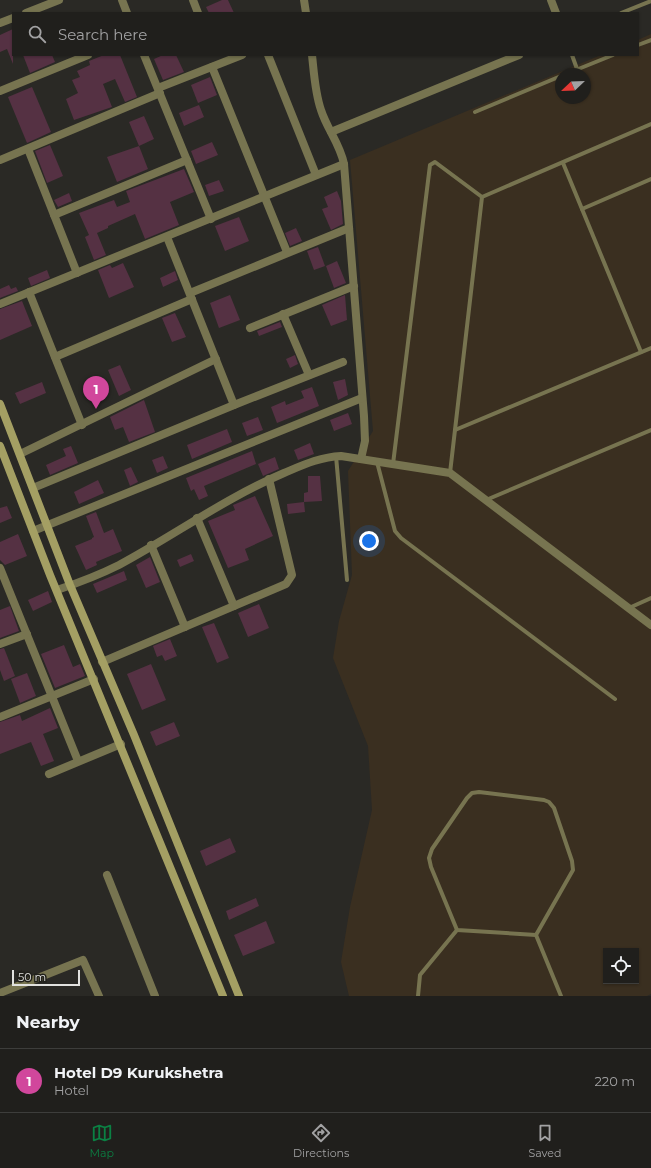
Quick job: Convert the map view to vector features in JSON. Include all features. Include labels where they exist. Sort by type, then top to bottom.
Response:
[{"type":"main road","points":[[0,404],[70,585],[137,742],[240,996]]},
{"type":"main road","points":[[0,446],[33,531],[223,996]]},
{"type":"street","points":[[29,12],[59,0]]},
{"type":"street","points":[[122,0],[127,12]]},
{"type":"street","points":[[193,0],[198,12]]},
{"type":"street","points":[[304,0],[306,12]]},
{"type":"street","points":[[551,0],[556,12]]},
{"type":"street","points":[[0,23],[12,18]]},
{"type":"street","points":[[0,91],[86,56]]},
{"type":"street","points":[[144,56],[211,219]]},
{"type":"street","points":[[216,56],[215,65],[264,197],[287,252]]},
{"type":"street","points":[[0,160],[215,65],[239,56]]},
{"type":"street","points":[[268,56],[316,175]]},
{"type":"street","points":[[312,56],[320,108],[341,150],[344,164],[365,440],[361,459]]},
{"type":"street","points":[[331,132],[517,56]]},
{"type":"street","points":[[28,148],[77,273]]},
{"type":"street","points":[[54,215],[187,160]]},
{"type":"street","points":[[0,304],[344,164]]},
{"type":"street","points":[[55,357],[287,252],[349,228]]},
{"type":"street","points":[[167,237],[234,405]]},
{"type":"street","points":[[250,328],[354,286]]},
{"type":"street","points":[[29,292],[82,425]]},
{"type":"street","points":[[283,314],[309,375]]},
{"type":"street","points":[[20,454],[216,359]]},
{"type":"street","points":[[33,488],[234,405],[343,362]]},
{"type":"street","points":[[33,531],[362,398]]},
{"type":"street","points":[[57,590],[119,565],[229,499],[269,479],[313,461],[336,456],[450,473],[651,625]]},
{"type":"street","points":[[102,662],[286,584],[292,575],[269,479]]},
{"type":"street","points":[[197,518],[234,606]]},
{"type":"street","points":[[151,545],[185,627]]},
{"type":"street","points":[[0,570],[78,761]]},
{"type":"street","points":[[0,644],[27,634]]},
{"type":"street","points":[[0,717],[94,679]]},
{"type":"street","points":[[49,774],[121,744]]},
{"type":"street","points":[[107,875],[155,996]]},
{"type":"street","points":[[0,993],[83,960],[99,996]]},
{"type":"lane","points":[[624,12],[651,1]]},
{"type":"lane","points":[[639,45],[651,40]]},
{"type":"lane","points":[[572,56],[577,68]]},
{"type":"lane","points":[[580,68],[610,56]]},
{"type":"lane","points":[[475,112],[555,79]]},
{"type":"lane","points":[[482,197],[651,124]]},
{"type":"lane","points":[[393,464],[430,165],[435,162],[482,197]]},
{"type":"lane","points":[[563,163],[642,352]]},
{"type":"lane","points":[[582,209],[651,179]]},
{"type":"lane","points":[[450,473],[482,197]]},
{"type":"lane","points":[[455,430],[651,348]]},
{"type":"lane","points":[[486,500],[651,430]]},
{"type":"lane","points":[[336,456],[347,580]]},
{"type":"lane","points":[[376,461],[394,531],[401,538],[615,699]]},
{"type":"lane","points":[[629,608],[651,598]]},
{"type":"lane","points":[[456,930],[429,858],[432,849],[467,798],[472,793],[479,792],[544,800],[549,802],[554,808],[572,861],[573,870],[536,935]]},
{"type":"lane","points":[[456,930],[536,935]]},
{"type":"lane","points":[[418,996],[420,975],[456,930]]},
{"type":"lane","points":[[536,935],[561,996]]},
{"type":"shaded area","points":[[651,34],[651,994],[647,996],[349,996],[341,962],[350,907],[372,810],[368,746],[333,658],[339,621],[352,575],[348,471],[373,431],[350,160],[555,74],[555,104],[591,104],[591,68],[570,68],[599,56],[639,56],[639,40]]},
{"type":"building","points":[[222,0],[228,0],[234,12],[208,12],[206,7]]},
{"type":"building","points":[[12,29],[13,64],[7,49],[0,52],[0,35]]},
{"type":"building","points":[[23,56],[52,56],[55,62],[30,73]]},
{"type":"building","points":[[102,56],[120,56],[137,97],[125,102],[115,79],[103,84],[112,107],[74,120],[66,99],[78,93],[72,80],[80,77],[77,71],[90,65],[89,61]]},
{"type":"building","points":[[161,56],[176,56],[184,72],[163,80],[154,59]]},
{"type":"building","points":[[210,77],[217,95],[198,103],[191,85]]},
{"type":"building","points":[[32,87],[51,132],[27,143],[8,97]]},
{"type":"building","points":[[199,105],[204,117],[184,126],[179,113]]},
{"type":"building","points":[[144,116],[154,139],[139,146],[129,122]]},
{"type":"building","points":[[212,142],[218,155],[196,164],[191,151]]},
{"type":"building","points":[[50,145],[63,176],[47,183],[35,151]]},
{"type":"building","points":[[139,146],[148,169],[117,182],[107,157]]},
{"type":"building","points":[[184,169],[194,192],[170,202],[179,225],[145,239],[135,214],[108,226],[108,228],[97,233],[106,255],[94,260],[85,237],[89,235],[79,213],[114,200],[117,207],[130,202],[126,191]]},
{"type":"building","points":[[219,180],[224,191],[209,196],[205,185]]},
{"type":"building","points":[[337,191],[341,201],[343,224],[331,230],[322,209],[328,207],[324,197]]},
{"type":"building","points":[[69,193],[72,201],[58,207],[54,200]]},
{"type":"building","points":[[239,217],[249,241],[225,251],[215,226]]},
{"type":"building","points":[[296,228],[302,241],[290,246],[285,233]]},
{"type":"building","points":[[318,247],[325,266],[314,270],[307,251]]},
{"type":"building","points":[[337,261],[346,283],[334,288],[326,266]]},
{"type":"building","points":[[123,263],[134,287],[109,298],[98,270],[110,265],[112,268]]},
{"type":"building","points":[[47,270],[50,278],[31,286],[28,278]]},
{"type":"building","points":[[175,271],[178,280],[163,287],[160,278]]},
{"type":"building","points":[[9,285],[11,289],[16,287],[18,291],[0,298],[0,289]]},
{"type":"building","points":[[230,295],[240,320],[219,328],[210,303]]},
{"type":"building","points":[[345,295],[347,320],[331,326],[322,305]]},
{"type":"building","points":[[22,301],[32,326],[0,340],[0,309]]},
{"type":"building","points":[[175,313],[186,337],[172,342],[162,318]]},
{"type":"building","points":[[280,322],[282,327],[259,336],[257,331]]},
{"type":"building","points":[[295,355],[298,364],[290,368],[286,359]]},
{"type":"building","points":[[120,365],[131,390],[119,396],[108,370]]},
{"type":"building","points":[[345,379],[348,395],[338,400],[333,382]]},
{"type":"building","points":[[42,382],[46,393],[20,404],[15,393]]},
{"type":"building","points":[[312,387],[319,406],[277,423],[271,407],[285,401],[286,405],[304,398],[301,391]]},
{"type":"building","points":[[144,400],[155,432],[129,442],[123,427],[115,430],[110,417]]},
{"type":"building","points":[[348,413],[352,424],[334,431],[330,420]]},
{"type":"building","points":[[258,417],[263,430],[247,436],[242,423]]},
{"type":"building","points":[[227,429],[232,442],[192,459],[187,445]]},
{"type":"building","points":[[310,443],[314,454],[298,460],[294,450]]},
{"type":"building","points":[[71,446],[78,463],[50,475],[46,465],[66,456],[63,449]]},
{"type":"building","points":[[252,451],[256,464],[204,486],[208,496],[199,500],[194,489],[191,491],[186,478]]},
{"type":"building","points":[[163,456],[168,468],[157,473],[152,460]]},
{"type":"building","points":[[275,457],[279,469],[263,476],[258,464]]},
{"type":"building","points":[[131,467],[138,482],[130,486],[124,470]]},
{"type":"building","points":[[308,476],[320,476],[322,501],[304,502],[304,493],[308,492]]},
{"type":"building","points":[[98,480],[104,493],[79,504],[74,492]]},
{"type":"building","points":[[255,496],[273,536],[245,549],[249,560],[228,568],[208,521],[235,510],[233,505]]},
{"type":"building","points":[[304,502],[305,512],[288,514],[287,504]]},
{"type":"building","points":[[7,506],[12,518],[0,523],[0,508]]},
{"type":"building","points":[[96,512],[104,533],[113,529],[122,551],[96,562],[97,565],[86,570],[75,546],[94,537],[86,516]]},
{"type":"building","points":[[18,534],[27,556],[5,565],[0,560],[0,542]]},
{"type":"building","points":[[191,554],[194,561],[180,567],[177,560]]},
{"type":"building","points":[[150,557],[160,582],[146,588],[136,565]]},
{"type":"building","points":[[124,571],[127,580],[97,593],[93,584]]},
{"type":"building","points":[[48,591],[52,602],[33,611],[28,600]]},
{"type":"building","points":[[259,604],[269,628],[248,637],[238,613]]},
{"type":"building","points":[[10,606],[19,631],[0,638],[0,610]]},
{"type":"building","points":[[214,623],[229,658],[217,663],[202,627]]},
{"type":"building","points":[[170,639],[177,656],[165,661],[162,655],[157,657],[153,646]]},
{"type":"building","points":[[64,645],[73,667],[80,664],[85,676],[55,688],[41,654]]},
{"type":"building","points":[[4,648],[15,676],[4,681],[0,670],[0,649]]},
{"type":"building","points":[[151,664],[166,700],[142,710],[127,674]]},
{"type":"building","points":[[27,673],[36,696],[20,703],[11,679]]},
{"type":"building","points":[[50,708],[58,728],[43,734],[54,761],[41,766],[31,742],[0,754],[0,722],[20,715],[22,721]]},
{"type":"building","points":[[174,722],[180,736],[156,746],[150,732]]},
{"type":"building","points":[[230,838],[236,852],[206,866],[200,851]]},
{"type":"building","points":[[256,898],[259,906],[229,920],[226,911]]},
{"type":"building","points":[[266,921],[275,943],[243,956],[234,935]]},
{"type":"place","name":"Hotel D9 Kurukshetra","points":[[96,409]]}]
